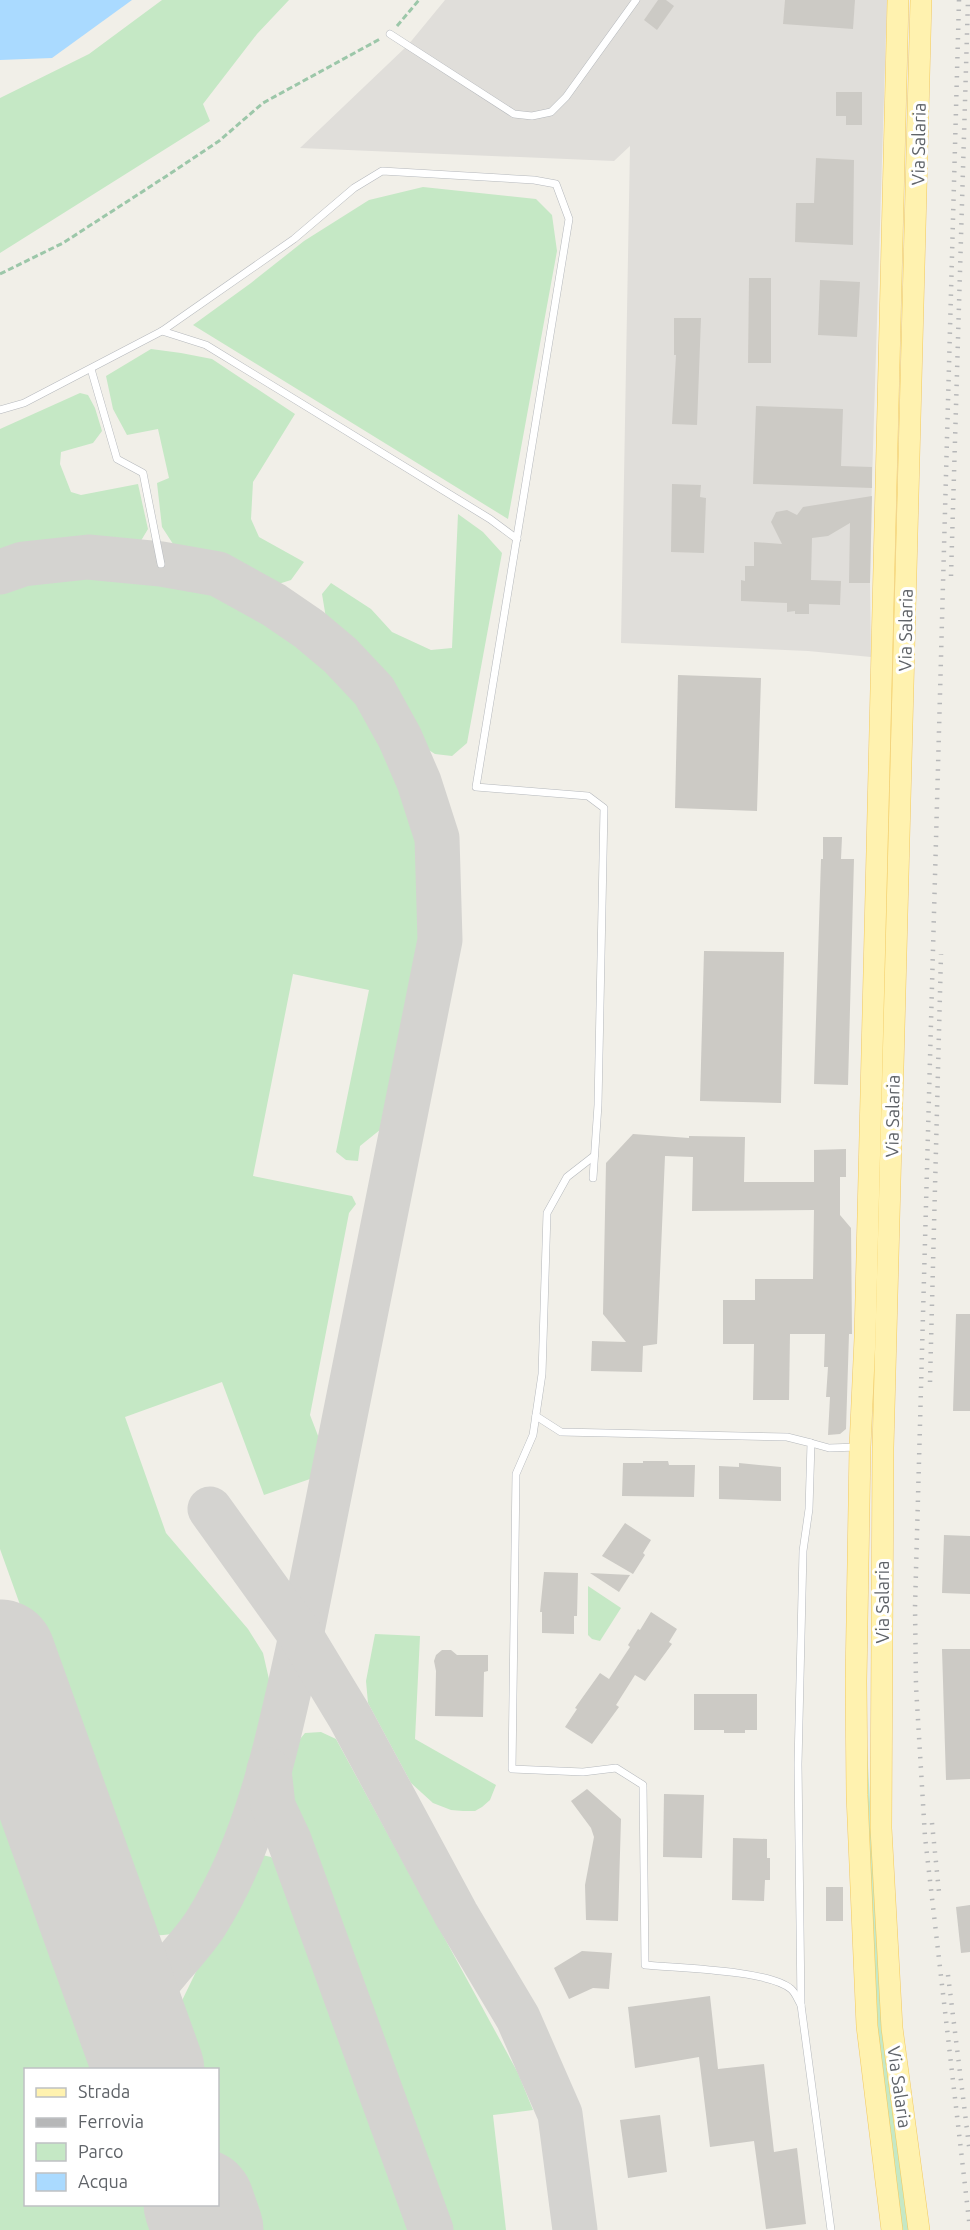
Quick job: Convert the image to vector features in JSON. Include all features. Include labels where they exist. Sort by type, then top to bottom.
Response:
[{"type":"main road","name":"Via Salaria","points":[[892,2230],[867,2026],[856,1692],[860,1447],[865,1338],[898,0]]},
{"type":"main road","name":"Via Salaria","points":[[919,2230],[892,2028],[881,1828],[883,1448],[921,0]]},
{"type":"lane","points":[[390,34],[514,114],[532,116],[551,112],[566,97],[587,64],[636,0]]},
{"type":"lane","points":[[0,410],[24,403],[162,331],[294,239],[354,188],[382,171],[534,180],[556,184],[569,219],[476,787],[588,796],[604,808],[598,1105],[593,1178]]},
{"type":"lane","points":[[162,331],[206,345],[490,519],[517,539]]},
{"type":"lane","points":[[91,369],[117,459],[143,473],[161,564]]},
{"type":"lane","points":[[594,1156],[567,1177],[547,1213],[542,1374],[533,1435],[516,1474],[512,1769],[583,1772],[616,1768],[643,1785],[645,1965],[772,1979],[792,1989],[801,2005]]},
{"type":"lane","points":[[536,1416],[561,1432],[787,1437],[829,1448],[860,1447]]},
{"type":"lane","points":[[811,1443],[809,1509],[802,1551],[798,1764],[801,2005],[831,2230]]},
{"type":"path","points":[[0,274],[63,243],[165,177],[219,141],[263,103],[390,34],[418,0]]},
{"type":"shaded area","points":[[445,0],[887,0],[871,513],[871,657],[808,651],[621,643],[630,146],[614,161],[300,148],[408,45]]},
{"type":"green space","points":[[162,0],[289,0],[257,34],[203,104],[210,121],[0,253],[0,98],[89,54]]},
{"type":"green space","points":[[423,187],[536,199],[552,215],[557,251],[508,519],[193,325],[304,241],[369,200]]},
{"type":"green space","points":[[151,349],[212,359],[295,414],[253,482],[251,519],[259,537],[304,562],[291,580],[272,586],[230,566],[175,547],[162,527],[157,483],[169,478],[158,429],[127,435],[113,409],[106,376]]},
{"type":"green space","points":[[80,393],[88,395],[95,408],[102,431],[93,443],[61,452],[60,464],[71,492],[81,495],[138,484],[148,529],[139,544],[87,541],[36,544],[0,554],[0,429]]},
{"type":"green space","points":[[458,514],[483,532],[502,553],[467,743],[452,756],[435,754],[421,745],[369,664],[327,624],[322,594],[331,583],[371,609],[392,632],[431,650],[452,648]]},
{"type":"green space","points":[[102,571],[163,578],[214,592],[260,615],[302,643],[333,671],[370,715],[390,755],[416,825],[421,886],[419,951],[386,1125],[360,1146],[358,1161],[346,1160],[336,1152],[369,990],[293,974],[253,1176],[352,1196],[356,1204],[349,1213],[310,1415],[322,1446],[310,1479],[264,1495],[222,1382],[125,1417],[166,1533],[248,1629],[263,1653],[271,1688],[259,1756],[222,1856],[190,1915],[177,1933],[161,1935],[146,1933],[136,1928],[0,1549],[0,586],[52,572]]},
{"type":"green space","points":[[588,1586],[621,1608],[600,1641],[588,1635]]},
{"type":"green space","points":[[375,1634],[420,1636],[415,1739],[496,1785],[490,1800],[482,1807],[475,1811],[451,1810],[433,1803],[411,1783],[368,1703],[366,1681]]},
{"type":"green space","points":[[865,1712],[877,1929],[910,2230],[901,2230],[875,2031]]},
{"type":"green space","points":[[321,1732],[336,1739],[518,2073],[533,2110],[493,2115],[506,2230],[448,2230],[283,1777],[291,1750],[305,1733]]},
{"type":"green space","points":[[0,1781],[104,2068],[24,2068],[24,2206],[153,2206],[162,2230],[0,2230]]},
{"type":"green space","points":[[262,1855],[271,1857],[280,1867],[414,2230],[247,2230],[219,2151],[219,2068],[189,2068],[172,2021],[249,1863]]},
{"type":"water","points":[[0,0],[132,0],[52,58],[0,60]]},
{"type":"building","points":[[658,0],[666,0],[674,6],[657,30],[644,20]]},
{"type":"building","points":[[785,0],[855,0],[853,29],[783,24]]},
{"type":"building","points":[[836,92],[862,92],[862,125],[846,125],[846,116],[836,116]]},
{"type":"building","points":[[816,158],[854,160],[853,245],[795,242],[796,203],[814,203]]},
{"type":"building","points":[[749,278],[771,278],[771,363],[748,363]]},
{"type":"building","points":[[820,280],[860,282],[857,337],[818,335]]},
{"type":"building","points":[[674,318],[701,318],[697,425],[672,424],[676,355],[674,355]]},
{"type":"building","points":[[756,406],[843,409],[841,466],[872,467],[872,488],[753,484]]},
{"type":"building","points":[[672,484],[701,485],[700,497],[706,498],[704,553],[671,552]]},
{"type":"building","points":[[872,496],[870,583],[849,583],[850,523],[828,536],[812,538],[811,580],[841,581],[840,605],[809,604],[809,614],[795,614],[795,611],[787,612],[787,603],[741,601],[741,580],[745,581],[745,566],[754,566],[754,542],[782,544],[771,522],[776,512],[787,510],[797,515],[803,507]]},
{"type":"building","points":[[678,675],[761,678],[757,811],[675,808]]},
{"type":"building","points":[[823,837],[842,837],[841,859],[854,859],[848,1085],[814,1084]]},
{"type":"building","points":[[704,951],[784,952],[781,1103],[700,1101]]},
{"type":"building","points":[[633,1134],[689,1138],[689,1136],[745,1137],[744,1182],[814,1182],[814,1150],[846,1149],[846,1177],[840,1177],[840,1215],[851,1228],[852,1334],[849,1334],[846,1429],[840,1434],[828,1435],[830,1397],[826,1397],[828,1367],[824,1367],[825,1334],[790,1334],[789,1400],[753,1400],[754,1344],[723,1344],[723,1300],[755,1300],[755,1279],[813,1279],[814,1210],[692,1211],[693,1157],[665,1156],[657,1344],[643,1346],[642,1372],[591,1371],[592,1341],[626,1342],[603,1314],[606,1163]]},
{"type":"building","points":[[956,1314],[970,1314],[970,1411],[953,1411]]},
{"type":"building","points":[[643,1461],[668,1461],[669,1465],[695,1465],[694,1497],[622,1496],[623,1463],[643,1463]]},
{"type":"building","points":[[739,1463],[781,1467],[781,1501],[719,1499],[719,1466],[739,1467]]},
{"type":"building","points":[[625,1523],[651,1540],[633,1574],[602,1556]]},
{"type":"building","points":[[944,1535],[970,1536],[970,1594],[942,1593]]},
{"type":"building","points":[[544,1572],[578,1573],[577,1616],[574,1616],[574,1634],[542,1633],[542,1612],[540,1612]]},
{"type":"building","points":[[590,1573],[630,1575],[619,1592]]},
{"type":"building","points":[[651,1612],[677,1629],[669,1642],[672,1644],[645,1681],[635,1675],[616,1705],[619,1707],[592,1744],[565,1727],[577,1709],[575,1708],[600,1673],[609,1679],[630,1647],[628,1645],[638,1629],[640,1630]]},
{"type":"building","points":[[942,1649],[970,1649],[970,1779],[946,1780]]},
{"type":"building","points":[[442,1650],[451,1650],[457,1655],[488,1655],[488,1671],[484,1672],[483,1717],[435,1716],[436,1671],[434,1661],[436,1655]]},
{"type":"building","points":[[694,1694],[757,1694],[757,1730],[745,1730],[745,1733],[724,1733],[724,1730],[694,1730]]},
{"type":"building","points":[[587,1789],[621,1819],[618,1921],[586,1920],[585,1885],[594,1837],[591,1828],[571,1801]]},
{"type":"building","points":[[664,1794],[704,1795],[702,1858],[663,1857]]},
{"type":"building","points":[[733,1838],[767,1839],[770,1880],[765,1880],[764,1901],[732,1900]]},
{"type":"building","points":[[826,1887],[843,1887],[843,1921],[826,1921]]},
{"type":"building","points":[[970,1905],[970,1952],[961,1953],[956,1907]]},
{"type":"building","points":[[582,1951],[612,1953],[609,1989],[593,1988],[569,1999],[554,1968]]},
{"type":"building","points":[[710,1996],[718,2069],[764,2064],[774,2152],[797,2148],[806,2224],[766,2229],[754,2141],[710,2147],[699,2057],[635,2068],[628,2007]]},
{"type":"building","points":[[660,2115],[667,2172],[628,2178],[620,2120]]},
{"type":"taxiway","points":[[0,572],[23,564],[88,557],[161,564],[218,574],[274,605],[309,629],[340,655],[374,691],[400,738],[419,782],[437,838],[440,940],[301,1636],[276,1747],[254,1821],[240,1856],[206,1923],[168,1970],[149,1971],[134,1968],[120,1961],[105,1949]]},
{"type":"taxiway","points":[[210,1509],[301,1636],[350,1717],[456,1914],[518,2018],[560,2114],[575,2230]]},
{"type":"taxiway","points":[[269,1770],[273,1806],[289,1840],[431,2230]]},
{"type":"taxiway","points":[[142,2050],[141,2026],[145,2007],[153,1989],[168,1970]]},
{"type":"runway","points":[[0,1655],[148,2068]]},
{"type":"runway","points":[[200,2206],[208,2230]]},
{"type":"railway","points":[[959,0],[915,1607],[916,1686],[925,1837],[970,2229]]},
{"type":"railway","points":[[951,576],[968,0]]},
{"type":"railway","points":[[930,1382],[941,954]]},
{"type":"railway","points":[[932,1823],[939,1892]]},
{"type":"railway","points":[[948,1975],[970,2154]]}]
